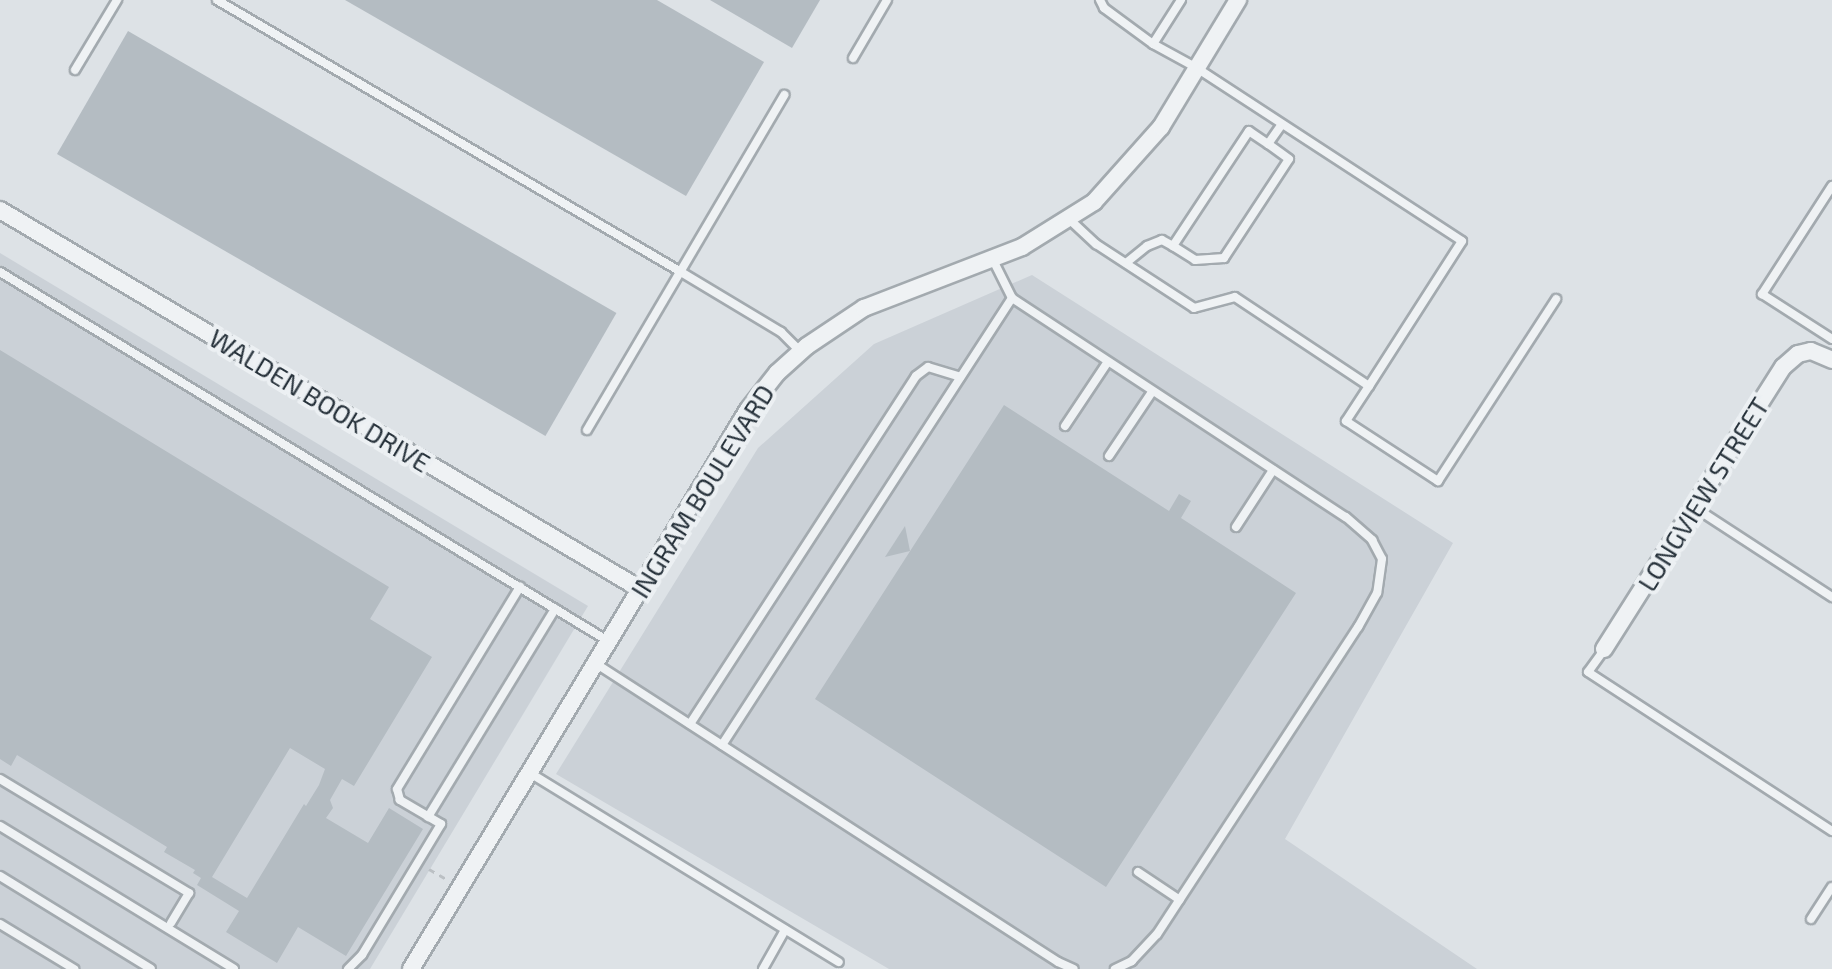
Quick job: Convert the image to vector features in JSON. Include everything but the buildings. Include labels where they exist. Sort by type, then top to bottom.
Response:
[{"type":"street","name":"INGRAM BOULEVARD","points":[[411,969],[748,410],[777,373],[801,352],[864,308],[1022,247],[1094,202],[1161,127],[1238,0]]},
{"type":"street","name":"WALDEN BOOK DRIVE","points":[[0,210],[640,589]]},
{"type":"street","name":"LONGVIEW STREET","points":[[1604,649],[1783,367],[1798,354],[1811,351],[1832,360]]},
{"type":"lane","points":[[75,70],[117,0]]},
{"type":"lane","points":[[217,0],[781,332],[801,352]]},
{"type":"lane","points":[[853,58],[887,0]]},
{"type":"lane","points":[[1100,0],[1104,8],[1153,44],[1197,68],[1462,241],[1346,421],[1438,481],[1556,299]]},
{"type":"lane","points":[[1153,44],[1181,0]]},
{"type":"lane","points":[[587,430],[784,95]]},
{"type":"lane","points":[[1268,144],[1282,124]]},
{"type":"lane","points":[[1126,263],[1147,246],[1162,240],[1195,260],[1224,258],[1289,159],[1249,131],[1173,246]]},
{"type":"lane","points":[[1832,186],[1762,294],[1832,339]]},
{"type":"lane","points":[[1069,218],[1096,244],[1194,308],[1235,297],[1369,386]]},
{"type":"lane","points":[[992,257],[1012,298],[1363,531],[1382,559],[1381,581],[1358,627],[1150,943],[1132,961],[1115,969]]},
{"type":"lane","points":[[0,272],[609,641]]},
{"type":"lane","points":[[722,745],[1012,298]]},
{"type":"lane","points":[[1065,426],[1107,363]]},
{"type":"lane","points":[[690,724],[916,376],[928,367],[960,377]]},
{"type":"lane","points":[[1109,456],[1152,392]]},
{"type":"lane","points":[[1236,527],[1273,470]]},
{"type":"lane","points":[[1694,507],[1832,597]]},
{"type":"lane","points":[[348,969],[362,955],[441,824],[400,800],[397,789],[520,587]]},
{"type":"lane","points":[[428,817],[555,609]]},
{"type":"lane","points":[[1604,649],[1588,672],[1832,831]]},
{"type":"lane","points":[[595,663],[1058,962],[1074,969]]},
{"type":"lane","points":[[530,773],[839,962]]},
{"type":"lane","points":[[0,779],[189,893],[171,923]]},
{"type":"lane","points":[[0,826],[234,969]]},
{"type":"lane","points":[[1138,872],[1180,900]]},
{"type":"lane","points":[[0,876],[151,969]]},
{"type":"lane","points":[[1811,919],[1832,887]]},
{"type":"lane","points":[[0,924],[74,969]]},
{"type":"lane","points":[[763,969],[785,930]]},
{"type":"path","points":[[426,867],[446,879]]},
{"type":"shaded area","points":[[0,253],[588,606],[370,969],[0,969]]},
{"type":"shaded area","points":[[1032,275],[1453,543],[1285,839],[1477,969],[889,969],[556,774],[758,448],[874,344]]}]
